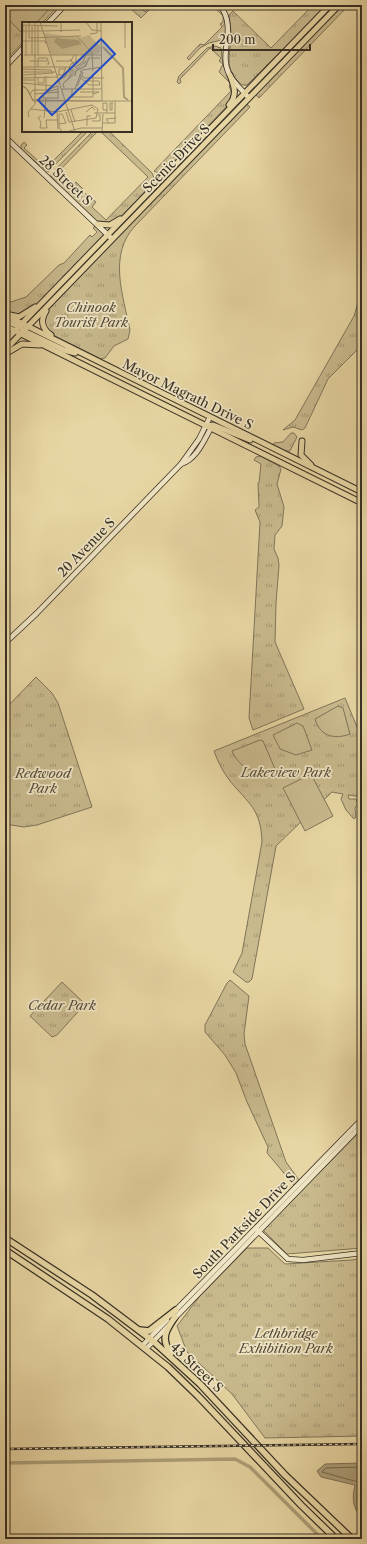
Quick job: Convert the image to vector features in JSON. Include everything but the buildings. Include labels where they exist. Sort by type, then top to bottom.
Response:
[{"type":"highway","name":"43 Street S","points":[[5,1238],[79,1286],[151,1340],[180,1364],[227,1411],[308,1498],[352,1539]]},
{"type":"highway","name":"43 Street S","points":[[5,1250],[86,1304],[144,1347],[198,1396],[301,1505],[336,1539]]},
{"type":"highway","points":[[138,1330],[149,1331],[176,1310]]},
{"type":"highway","points":[[175,1317],[165,1333],[164,1341],[168,1349],[180,1364]]},
{"type":"main road","name":"Scenic Drive S","points":[[5,350],[55,299],[110,237],[128,214],[330,5]]},
{"type":"main road","name":"Scenic Drive S","points":[[5,341],[61,283],[110,237],[249,98],[339,5]]},
{"type":"main road","points":[[200,139],[234,98],[235,91],[230,75]]},
{"type":"main road","points":[[96,224],[111,225],[128,214]]},
{"type":"main road","points":[[5,314],[16,317],[21,316],[33,308],[61,283]]},
{"type":"main road","points":[[55,299],[42,317],[45,329],[51,335],[78,352]]},
{"type":"main road","points":[[5,314],[20,325],[24,330],[64,350],[85,355]]},
{"type":"main road","points":[[5,321],[20,325]]},
{"type":"main road","points":[[5,326],[15,331],[24,330]]},
{"type":"main road","name":"Mayor Magrath Drive S","points":[[24,330],[85,355],[362,503]]},
{"type":"main road","name":"Mayor Magrath Drive S","points":[[24,330],[72,359],[211,423],[267,445],[362,492]]},
{"type":"main road","points":[[5,354],[16,346],[28,343],[41,346],[72,359]]},
{"type":"main road","points":[[302,441],[301,455],[316,470]]},
{"type":"street","points":[[49,22],[65,5]]},
{"type":"street","points":[[220,5],[225,13],[228,27],[226,59],[230,75],[249,98]]},
{"type":"street","points":[[5,67],[22,49]]},
{"type":"street","name":"28 Street S","points":[[5,137],[110,237]]},
{"type":"street","name":"20 Avenue S","points":[[5,643],[37,614],[181,464],[211,423]]},
{"type":"street","name":"South Parkside Drive S","points":[[144,1347],[247,1243],[257,1230],[362,1119]]},
{"type":"street","name":"South Parkside Drive S","points":[[151,1340],[176,1310],[362,1125]]},
{"type":"street","points":[[257,1230],[282,1256],[292,1260],[362,1253]]},
{"type":"street","points":[[247,1243],[257,1238],[267,1241]]},
{"type":"green space","points":[[5,5],[59,5],[43,22],[22,22],[22,43],[5,61]]},
{"type":"green space","points":[[5,5],[53,5],[37,22],[22,22],[22,33],[5,16]]},
{"type":"green space","points":[[134,5],[138,5],[145,12],[154,5],[141,18],[131,9]]},
{"type":"green space","points":[[212,5],[219,5],[223,13],[226,26],[226,39],[209,43],[200,48],[189,60],[187,58],[200,44],[204,45],[222,27],[220,24],[223,22],[223,16]]},
{"type":"green space","points":[[313,5],[327,5],[247,85],[239,83],[233,75],[229,64],[231,27],[229,15],[233,11],[271,48]]},
{"type":"green space","points":[[342,5],[349,5],[259,98],[255,94]]},
{"type":"green space","points":[[215,46],[221,48],[223,64],[219,61],[221,58],[210,48],[180,79],[181,82],[179,84],[177,82],[179,76],[207,48]]},
{"type":"green space","points":[[223,64],[234,90],[229,104],[163,173],[154,171],[231,91],[229,86],[231,84],[219,72]]},
{"type":"green space","name":"Chinook Tourist Park","points":[[246,103],[250,107],[135,226],[127,237],[122,250],[120,276],[121,289],[130,330],[128,339],[114,346],[105,358],[101,359],[51,334],[44,324],[46,312]]},
{"type":"green space","points":[[82,132],[87,132],[48,172],[21,150],[21,145],[24,142],[27,145],[24,148],[46,168]]},
{"type":"green space","points":[[92,132],[97,132],[57,173],[71,187],[76,182],[83,189],[82,191],[96,202],[92,207],[106,220],[148,177],[101,132],[110,132],[152,173],[154,178],[152,184],[119,219],[103,224],[90,216],[75,202],[51,176],[51,174]]},
{"type":"green space","points":[[97,225],[108,235],[37,305],[16,317],[5,313],[5,300],[11,302],[26,297],[59,265],[64,263],[90,235],[92,237],[97,232],[93,228]]},
{"type":"green space","points":[[362,290],[362,345],[328,379],[305,428],[302,430],[293,427],[283,430],[295,420],[354,316]]},
{"type":"green space","points":[[291,433],[294,433],[297,437],[290,451],[285,451],[273,445],[274,443],[283,442]]},
{"type":"green space","points":[[260,456],[279,466],[281,469],[277,484],[284,507],[282,526],[275,535],[274,549],[279,565],[275,642],[304,709],[253,730],[249,718],[260,522],[255,510],[259,507],[258,483],[261,464],[254,460],[256,457]]},
{"type":"green space","name":"Redwood Park","points":[[36,677],[52,693],[58,703],[92,807],[37,825],[24,827],[5,824],[5,709]]},
{"type":"green space","name":"Lakeview Park","points":[[345,698],[362,739],[362,797],[348,795],[349,799],[356,799],[358,804],[355,808],[356,817],[354,819],[346,810],[341,799],[343,794],[332,792],[276,846],[252,979],[249,982],[246,982],[233,972],[242,953],[262,842],[261,831],[253,808],[227,778],[214,751]]},
{"type":"green space","points":[[338,706],[343,708],[350,734],[338,737],[324,733],[317,725],[315,719]]},
{"type":"green space","points":[[297,723],[303,726],[312,750],[296,755],[280,749],[273,735]]},
{"type":"green space","points":[[260,740],[263,741],[275,769],[261,772],[249,769],[239,762],[232,751]]},
{"type":"green space","points":[[311,774],[333,816],[305,831],[283,788]]},
{"type":"green space","points":[[230,980],[249,996],[244,1034],[245,1044],[286,1162],[299,1180],[294,1185],[267,1153],[268,1147],[247,1102],[236,1073],[225,1055],[205,1032],[205,1025]]},
{"type":"green space","name":"Cedar Park","points":[[62,982],[85,1004],[57,1035],[52,1037],[30,1016]]},
{"type":"green space","points":[[362,1129],[362,1248],[287,1254],[263,1230]]},
{"type":"green space","name":"Lethbridge Exhibition Park","points":[[247,1248],[268,1248],[285,1264],[352,1260],[362,1258],[362,1436],[265,1438],[232,1394],[187,1352],[177,1326],[199,1297]]},
{"type":"water","points":[[362,1463],[362,1517],[355,1507],[353,1494],[355,1485],[321,1477],[317,1471],[325,1464]]},
{"type":"waterway","points":[[5,1463],[235,1459],[250,1467],[322,1539]]},
{"type":"railway","points":[[5,1449],[362,1444]]}]
